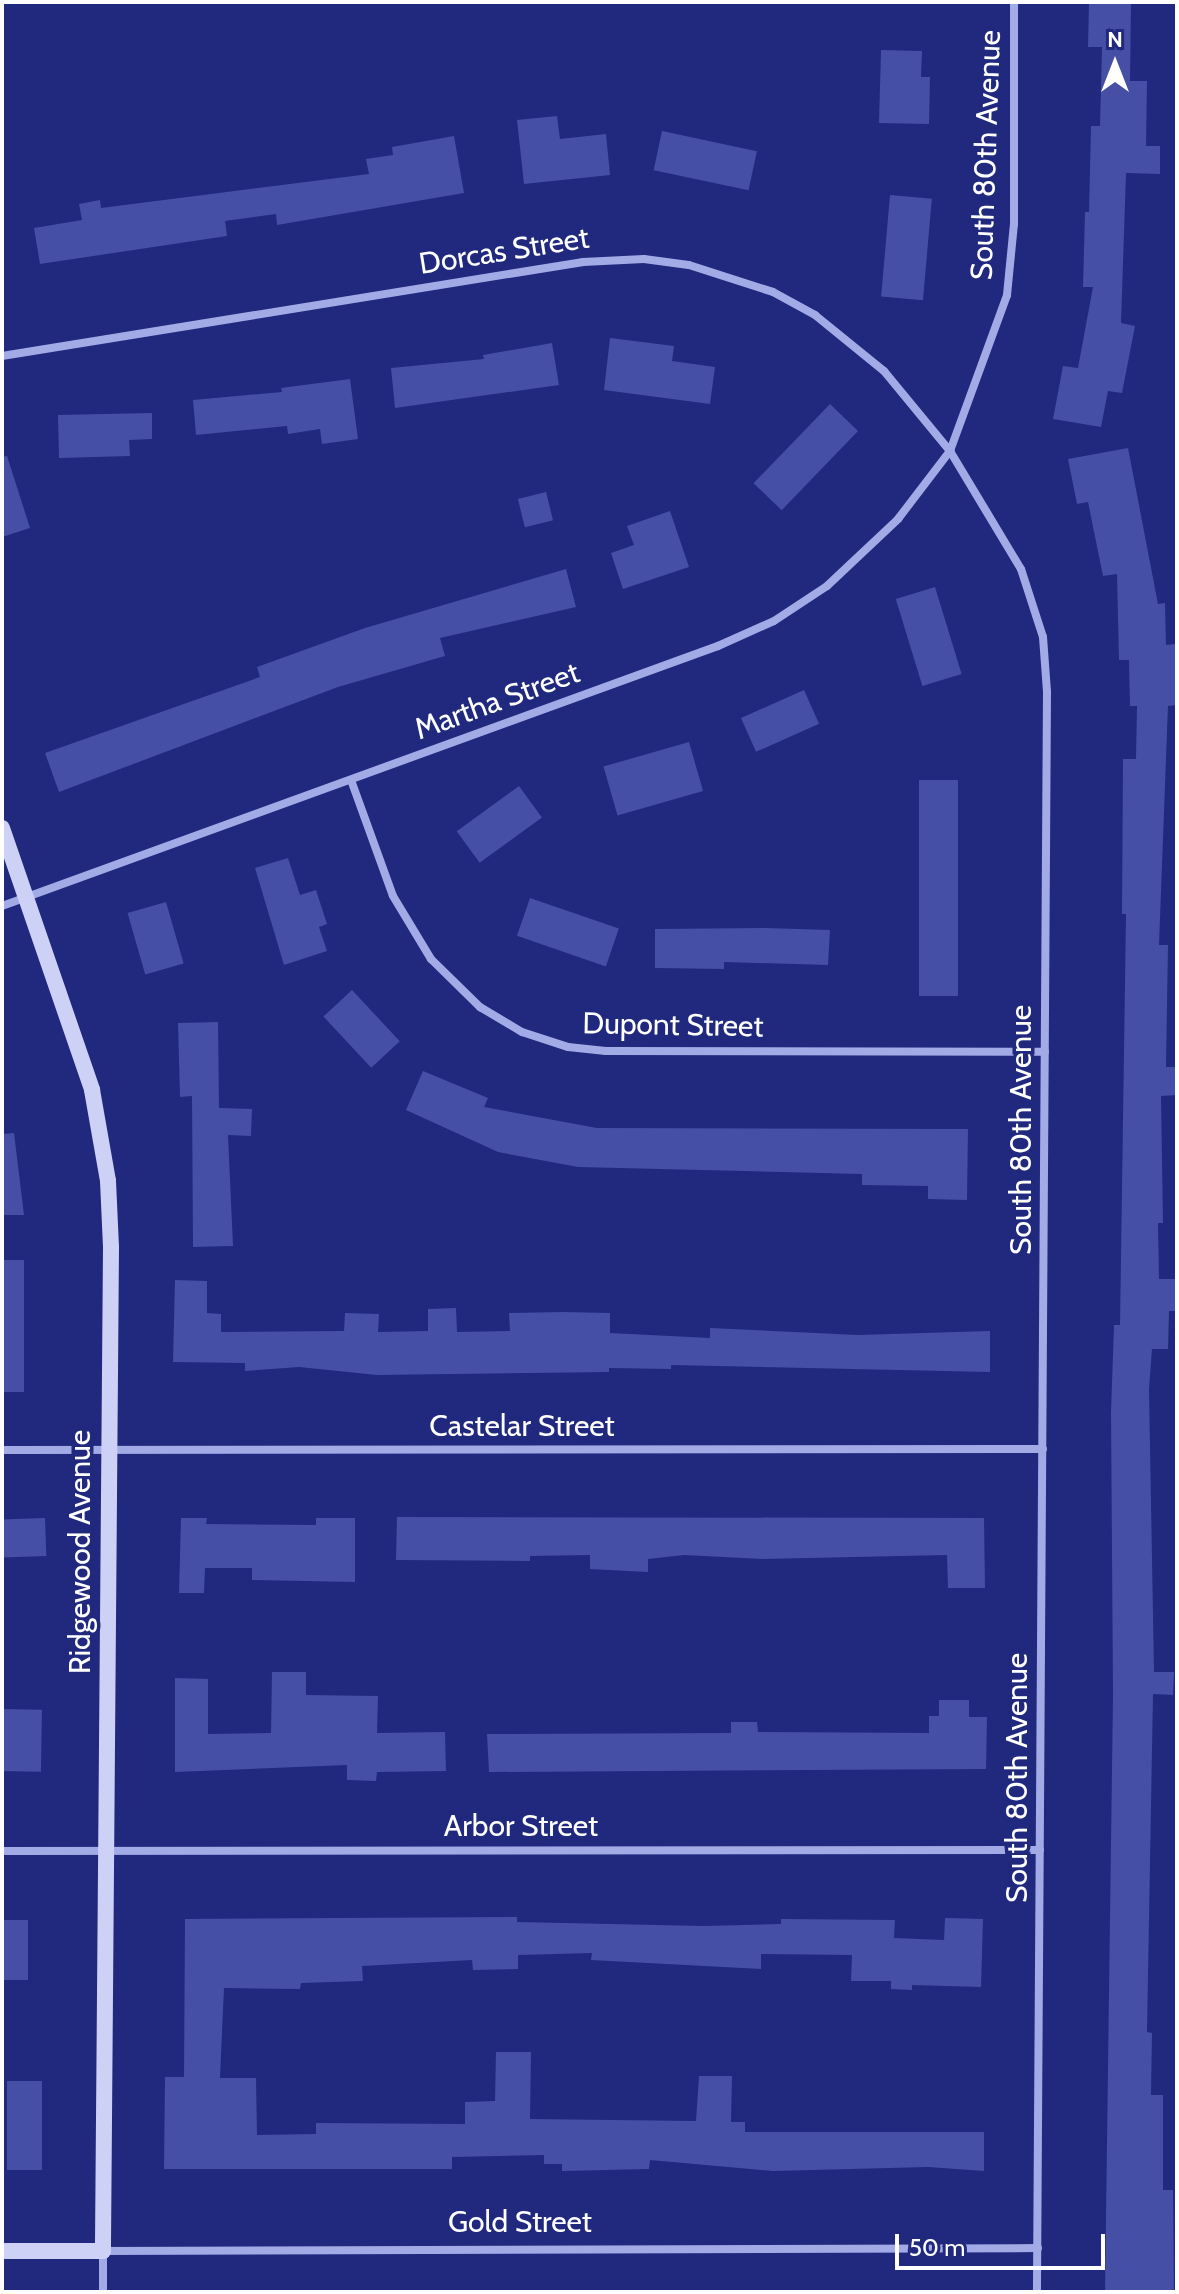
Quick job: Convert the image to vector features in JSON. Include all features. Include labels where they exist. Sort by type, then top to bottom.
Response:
[{"type":"main road","name":"Ridgewood Avenue","points":[[2,828],[28,896],[102,1135],[111,1247],[103,2251]]},
{"type":"main road","name":"Gold Street","points":[[2,2251],[103,2251]]},
{"type":"street","name":"South 80th Avenue","points":[[1014,2],[1012,262],[1007,295],[950,451],[1021,569],[1043,637],[1045,1052],[1037,2292]]},
{"type":"street","name":"Dorcas Street","points":[[2,356],[583,262],[644,259],[736,278],[815,315],[884,371],[950,451]]},
{"type":"street","name":"Martha Street","points":[[2,906],[718,646],[774,621],[827,586],[898,519],[950,451]]},
{"type":"street","name":"Dupont Street","points":[[351,780],[393,896],[431,959],[480,1007],[522,1032],[568,1047],[606,1051],[1045,1052]]},
{"type":"street","name":"Castelar Street","points":[[2,1450],[1043,1449]]},
{"type":"street","name":"Arbor Street","points":[[2,1851],[1040,1850]]},
{"type":"street","name":"Gold Street","points":[[103,2251],[1038,2248]]},
{"type":"street","name":"Ridgewood Avenue","points":[[103,2251],[103,2292]]},
{"type":"building","points":[[1089,2],[1131,2],[1130,81],[1147,81],[1146,146],[1160,146],[1160,174],[1126,173],[1121,323],[1135,326],[1122,393],[1108,391],[1101,427],[1053,419],[1063,366],[1078,368],[1093,287],[1083,287],[1085,212],[1089,212],[1091,126],[1100,126],[1102,47],[1088,47]]},
{"type":"building","points":[[881,50],[922,51],[921,77],[930,77],[929,124],[879,123]]},
{"type":"building","points":[[557,116],[560,139],[606,134],[610,175],[524,184],[517,120]]},
{"type":"building","points":[[662,131],[757,151],[749,190],[654,170]]},
{"type":"building","points":[[454,136],[464,193],[277,225],[276,214],[225,221],[227,236],[40,264],[34,228],[82,220],[79,204],[100,200],[101,208],[369,174],[366,159],[393,155],[392,147]]},
{"type":"building","points":[[890,195],[932,199],[923,300],[881,297]]},
{"type":"building","points":[[610,338],[674,346],[672,361],[715,367],[710,404],[604,390]]},
{"type":"building","points":[[552,343],[559,385],[395,408],[391,368],[484,359],[483,355]]},
{"type":"building","points":[[350,379],[358,439],[322,444],[320,429],[288,434],[287,426],[196,435],[193,400],[282,392],[281,388]]},
{"type":"building","points":[[830,404],[858,431],[782,510],[754,483]]},
{"type":"building","points":[[152,413],[152,439],[129,440],[130,456],[59,458],[58,415]]},
{"type":"building","points":[[1128,448],[1158,604],[1165,603],[1166,645],[1176,644],[1177,705],[1168,706],[1159,945],[1168,945],[1166,1067],[1177,1067],[1177,1095],[1161,1096],[1163,1223],[1158,1223],[1159,1279],[1175,1279],[1175,1311],[1169,1311],[1168,1349],[1152,1349],[1149,1389],[1154,1672],[1174,1672],[1173,1695],[1153,1694],[1147,2032],[1152,2033],[1151,2095],[1163,2095],[1163,2190],[1173,2190],[1174,2292],[1105,2292],[1113,1694],[1111,1412],[1114,1325],[1120,1325],[1126,914],[1122,914],[1123,759],[1136,759],[1137,706],[1130,706],[1129,660],[1119,660],[1117,574],[1103,576],[1088,502],[1077,504],[1068,459]]},
{"type":"building","points":[[7,456],[30,528],[2,537],[2,457]]},
{"type":"building","points":[[546,492],[553,520],[525,527],[518,499]]},
{"type":"building","points":[[670,511],[689,567],[623,589],[611,553],[634,545],[627,526]]},
{"type":"building","points":[[566,569],[576,607],[440,638],[445,656],[338,687],[59,792],[45,753],[260,677],[257,667],[365,628]]},
{"type":"building","points":[[935,587],[962,674],[922,686],[896,599]]},
{"type":"building","points":[[804,690],[819,724],[756,752],[741,718]]},
{"type":"building","points":[[689,742],[703,791],[618,816],[603,767]]},
{"type":"building","points":[[919,780],[958,780],[958,996],[919,996]]},
{"type":"building","points":[[519,786],[542,818],[480,863],[457,831]]},
{"type":"building","points":[[288,858],[300,895],[316,890],[327,924],[319,927],[327,951],[284,965],[255,868]]},
{"type":"building","points":[[530,898],[619,929],[606,966],[517,936]]},
{"type":"building","points":[[166,902],[184,964],[145,975],[128,913]]},
{"type":"building","points":[[655,929],[830,930],[828,965],[724,962],[724,969],[655,968]]},
{"type":"building","points":[[352,990],[400,1041],[371,1068],[323,1017]]},
{"type":"building","points":[[218,1022],[219,1108],[252,1109],[251,1136],[228,1135],[233,1246],[193,1247],[192,1096],[180,1097],[178,1023]]},
{"type":"building","points":[[423,1071],[488,1098],[484,1107],[597,1128],[968,1129],[967,1200],[928,1199],[928,1186],[862,1185],[862,1174],[578,1167],[498,1152],[406,1110]]},
{"type":"building","points":[[14,1133],[24,1215],[2,1215],[2,1134]]},
{"type":"building","points":[[2,1260],[24,1260],[24,1392],[2,1392]]},
{"type":"building","points":[[175,1280],[207,1281],[207,1313],[221,1314],[221,1332],[344,1331],[345,1313],[379,1314],[378,1332],[428,1331],[428,1309],[456,1308],[457,1332],[510,1331],[509,1313],[564,1312],[610,1313],[610,1333],[710,1338],[710,1328],[858,1335],[990,1331],[990,1372],[671,1365],[671,1369],[609,1368],[609,1372],[377,1375],[299,1367],[245,1371],[245,1363],[173,1362]]},
{"type":"building","points":[[397,1517],[984,1518],[985,1588],[948,1588],[947,1555],[762,1559],[684,1555],[648,1559],[648,1572],[590,1569],[590,1555],[530,1556],[530,1561],[396,1560]]},
{"type":"building","points":[[45,1518],[46,1556],[3,1557],[2,1520]]},
{"type":"building","points":[[181,1518],[207,1518],[206,1524],[316,1525],[316,1518],[355,1518],[355,1582],[252,1580],[252,1568],[205,1568],[204,1593],[179,1593]]},
{"type":"building","points":[[272,1672],[306,1672],[306,1695],[378,1696],[377,1733],[445,1732],[446,1771],[377,1772],[376,1781],[347,1780],[347,1765],[175,1772],[175,1678],[208,1679],[208,1734],[271,1733]]},
{"type":"building","points":[[939,1700],[969,1700],[969,1717],[987,1717],[986,1769],[489,1772],[487,1734],[731,1733],[731,1722],[757,1722],[758,1732],[929,1733],[929,1716],[939,1716]]},
{"type":"building","points":[[2,1709],[42,1710],[41,1772],[2,1771]]},
{"type":"building","points":[[517,1917],[517,1922],[703,1926],[781,1924],[781,1919],[895,1920],[894,1938],[944,1940],[945,1918],[983,1919],[981,1987],[912,1985],[912,1990],[891,1989],[891,1981],[851,1981],[852,1955],[761,1954],[761,1969],[591,1960],[592,1953],[518,1955],[518,1969],[473,1970],[472,1960],[362,1966],[363,1981],[301,1983],[300,1989],[224,1988],[220,2078],[256,2078],[257,2135],[316,2134],[316,2123],[465,2124],[465,2102],[495,2101],[496,2052],[531,2052],[530,2119],[696,2121],[699,2076],[732,2076],[731,2122],[745,2122],[745,2132],[984,2132],[984,2171],[928,2167],[773,2171],[650,2160],[649,2169],[562,2171],[562,2164],[544,2164],[544,2155],[452,2157],[452,2169],[164,2169],[165,2077],[184,2077],[185,1919]]},
{"type":"building","points":[[2,1920],[28,1920],[28,1980],[2,1980]]},
{"type":"building","points":[[7,2081],[42,2081],[42,2170],[7,2170]]}]
